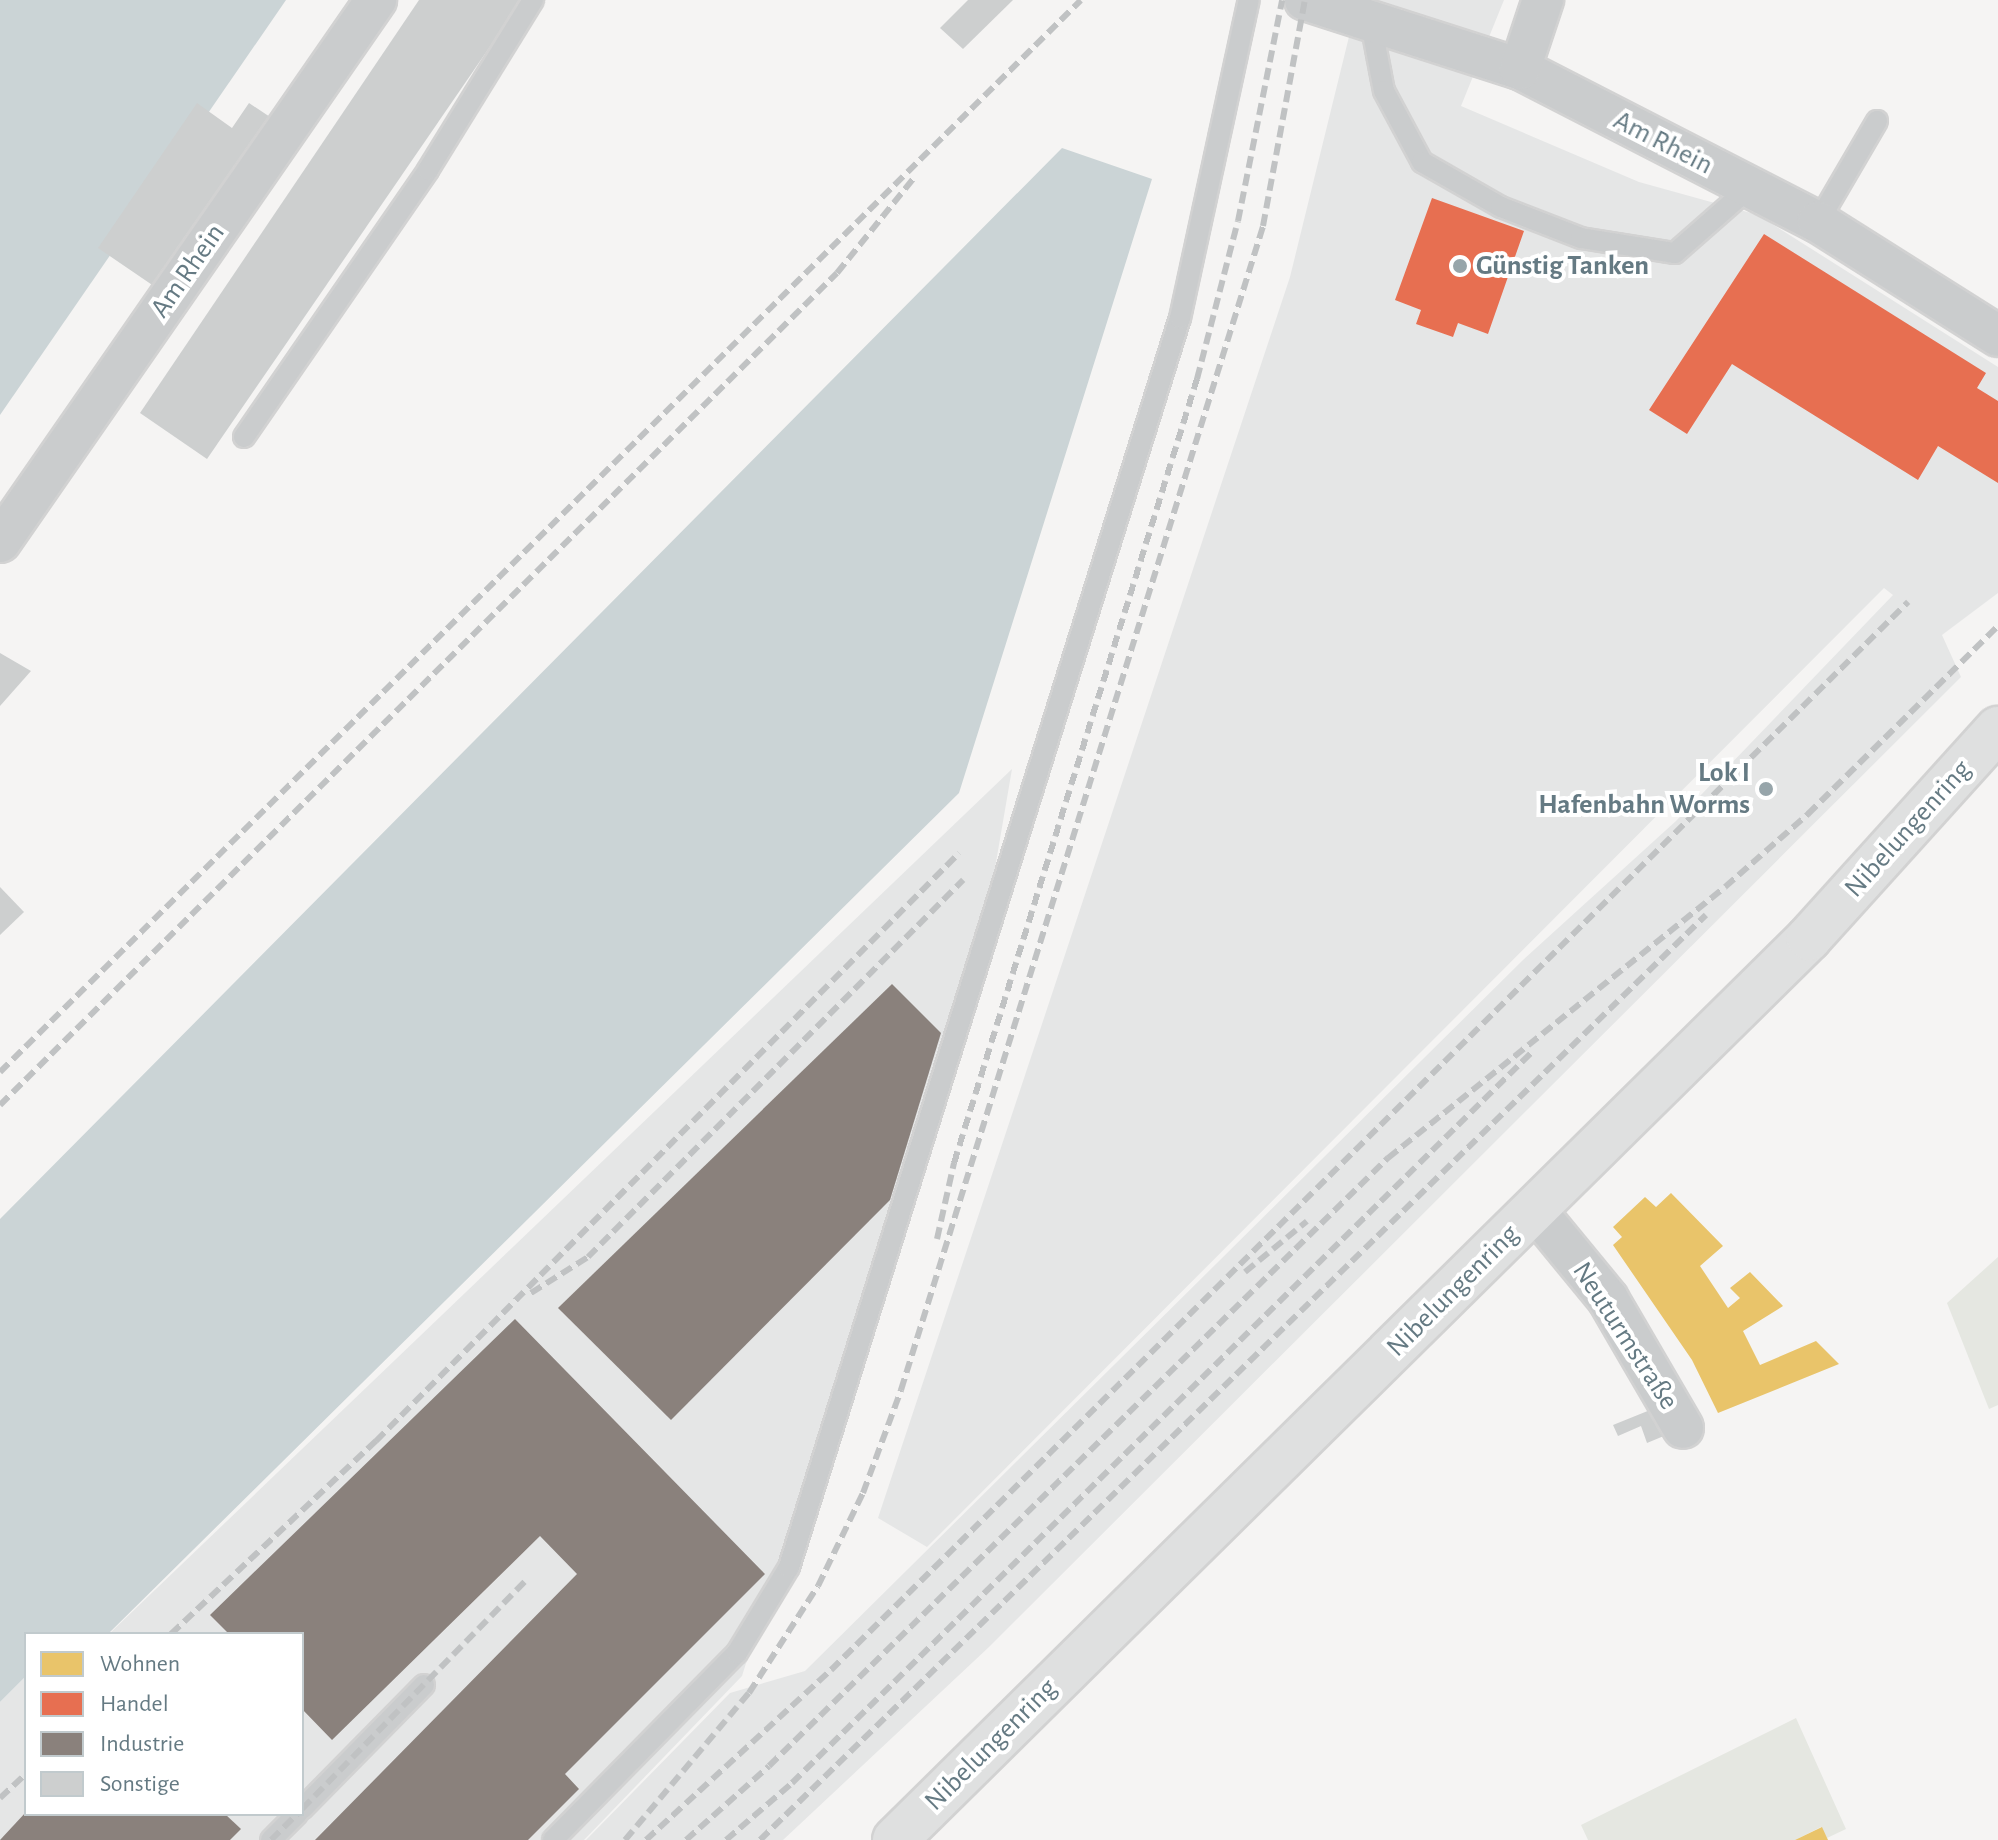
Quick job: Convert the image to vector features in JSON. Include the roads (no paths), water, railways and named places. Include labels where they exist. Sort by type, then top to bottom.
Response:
[{"type":"main road","name":"Nibelungenring","points":[[895,1840],[1809,938],[1998,729]]},
{"type":"street","name":"Am Rhein","points":[[0,542],[376,0]]},
{"type":"street","name":"Am Rhein","points":[[1305,0],[1520,69],[1818,222],[1998,336]]},
{"type":"street","points":[[1520,69],[1543,0]]},
{"type":"street","name":"Neuturmstraße","points":[[1535,1210],[1608,1299],[1683,1428]]},
{"type":"lane","points":[[244,437],[428,170],[533,0]]},
{"type":"lane","points":[[553,1840],[737,1653],[789,1567],[1180,318],[1249,0]]},
{"type":"lane","points":[[1371,23],[1384,91],[1422,162],[1501,207],[1581,238],[1675,253],[1750,187]]},
{"type":"lane","points":[[1818,222],[1877,121]]},
{"type":"lane","points":[[304,1807],[424,1685]]},
{"type":"lane","points":[[276,1838],[295,1816]]},
{"type":"railway","points":[[0,1072],[1081,0]]},
{"type":"railway","points":[[937,1239],[954,1163],[1197,379],[1238,221],[1282,0]]},
{"type":"railway","points":[[625,1840],[749,1693],[818,1586],[863,1493],[901,1390],[1263,226],[1305,0]]},
{"type":"railway","points":[[0,1105],[837,273],[913,179]]},
{"type":"railway","points":[[646,1840],[831,1670],[1908,602]]},
{"type":"railway","points":[[686,1840],[769,1766],[1388,1158],[1725,887],[1808,814],[1998,626]]},
{"type":"railway","points":[[173,1632],[376,1441],[959,853]]},
{"type":"railway","points":[[531,1293],[588,1257],[963,880]]},
{"type":"railway","points":[[760,1840],[1706,915]]},
{"type":"railway","points":[[726,1840],[792,1783],[1531,1053]]},
{"type":"railway","points":[[1245,1272],[1307,1221]]},
{"type":"railway","points":[[304,1807],[524,1582]]},
{"type":"railway","points":[[0,1798],[24,1776]]},
{"type":"railway","points":[[271,1840],[295,1816]]},
{"type":"place","name":"Günstig Tanken","points":[[1460,266]]},
{"type":"place","name":"Lok I Hafenbahn Worms","points":[[1766,789]]}]
